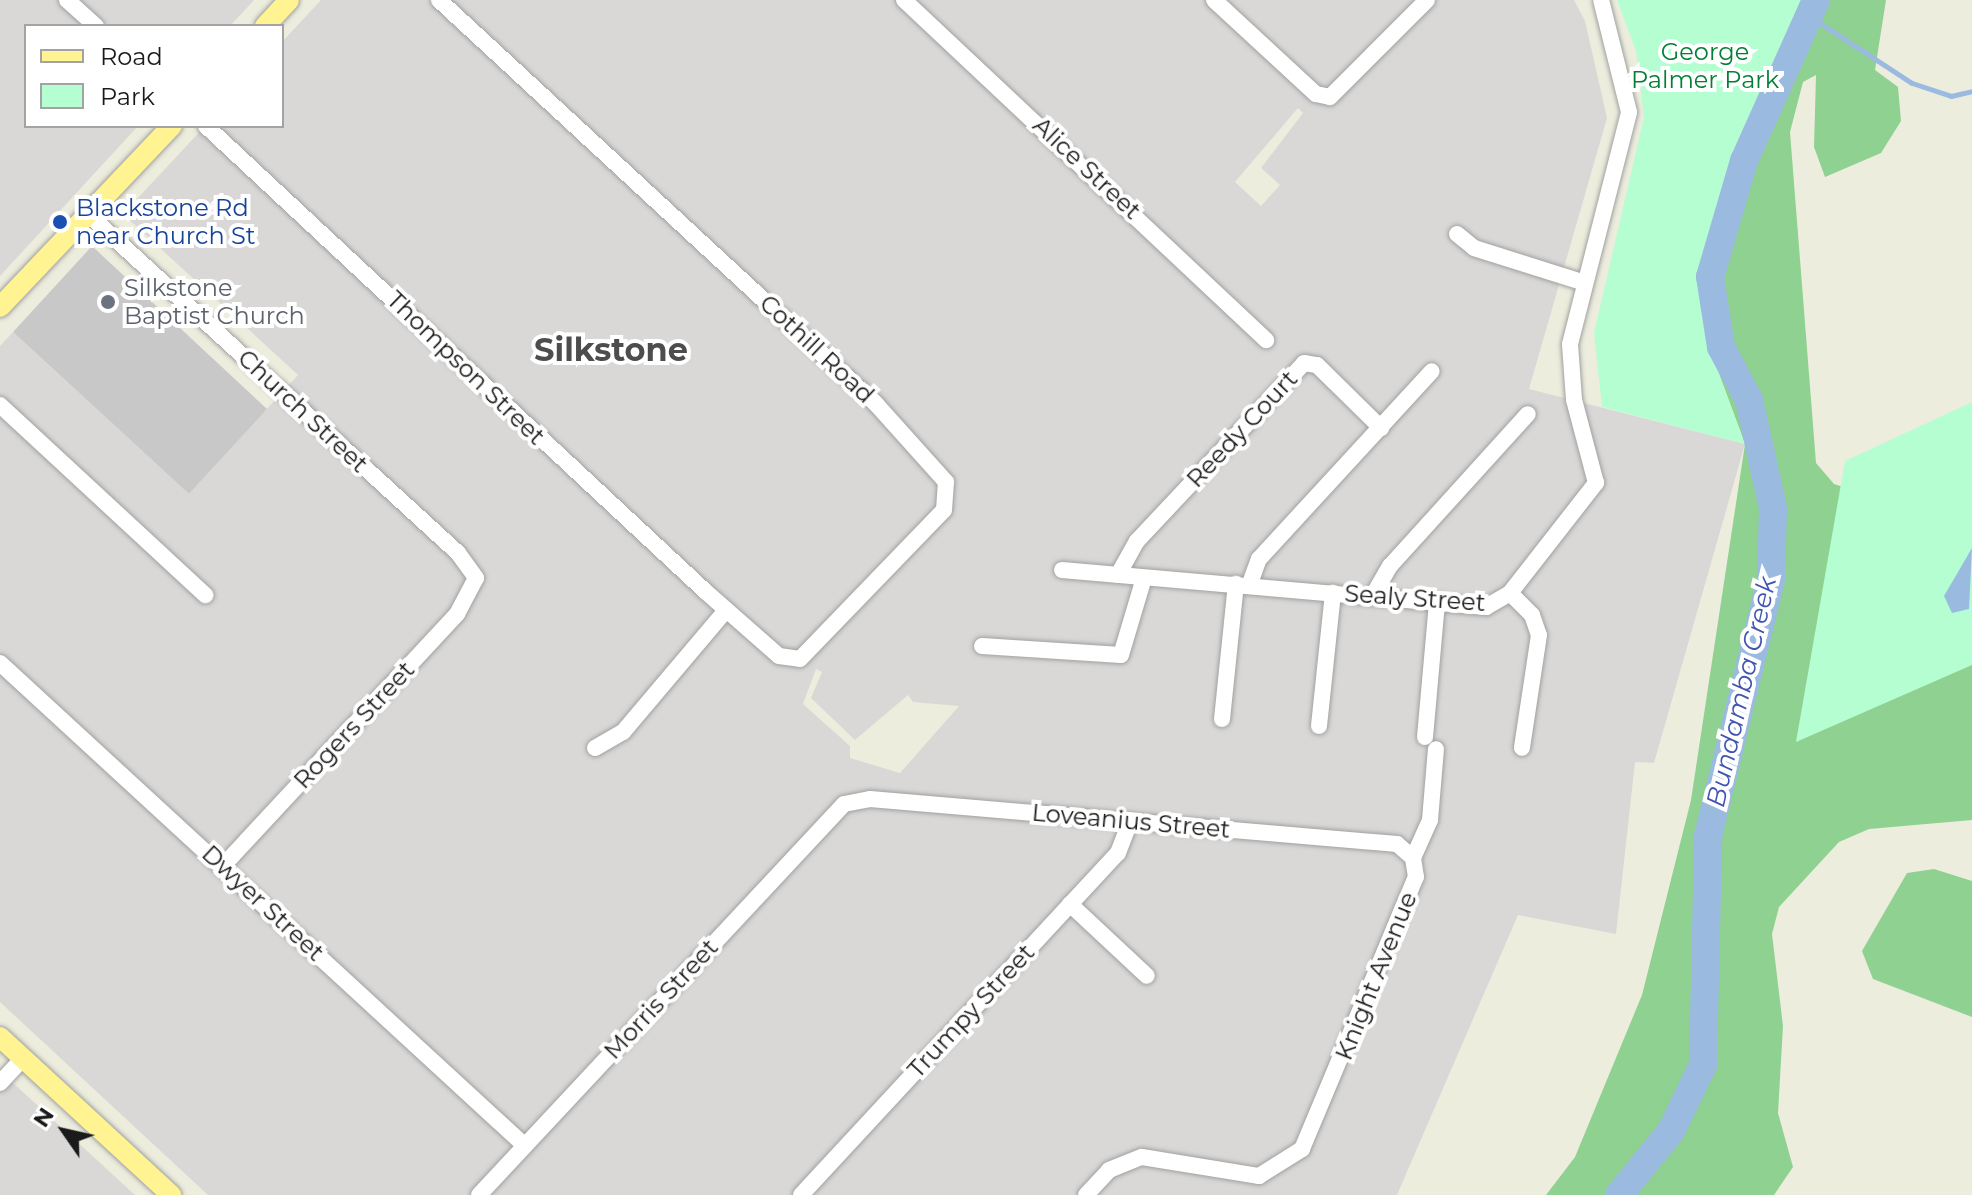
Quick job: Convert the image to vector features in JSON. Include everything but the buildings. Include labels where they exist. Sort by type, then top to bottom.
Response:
[{"type":"main road","points":[[267,24],[289,0]]},
{"type":"main road","points":[[0,307],[49,259],[170,128]]},
{"type":"main road","points":[[0,320],[49,259]]},
{"type":"main road","points":[[0,1037],[171,1195]]},
{"type":"street","points":[[67,0],[94,24]]},
{"type":"street","name":"Cothill Road","points":[[439,0],[876,404],[946,482],[944,510],[800,659],[779,656],[726,610]]},
{"type":"street","name":"Alice Street","points":[[904,0],[1266,340]]},
{"type":"street","points":[[1214,0],[1316,94],[1330,97],[1341,94],[1427,0]]},
{"type":"street","name":"Sealy Street","points":[[1062,570],[1486,607],[1510,593],[1596,483],[1574,400],[1570,344],[1629,112],[1601,0]]},
{"type":"street","name":"Thompson Street","points":[[208,128],[726,610]]},
{"type":"street","name":"Church Street","points":[[89,215],[458,553],[476,578]]},
{"type":"street","points":[[1457,234],[1474,248],[1585,283]]},
{"type":"street","name":"Reedy Court","points":[[1118,575],[1137,541],[1304,363],[1317,365],[1381,428]]},
{"type":"street","points":[[1222,719],[1242,585],[1259,559],[1432,371]]},
{"type":"street","points":[[0,405],[205,595]]},
{"type":"street","points":[[1372,597],[1390,566],[1528,414]]},
{"type":"street","name":"Rogers Street","points":[[223,866],[457,614],[476,578]]},
{"type":"street","points":[[982,646],[1121,655],[1144,578]]},
{"type":"street","points":[[1319,726],[1333,593]]},
{"type":"street","points":[[1510,593],[1532,615],[1539,635],[1522,748]]},
{"type":"street","name":"Knight Avenue","points":[[1086,1195],[1109,1170],[1142,1157],[1259,1176],[1290,1162],[1313,1130],[1416,877],[1413,858],[1430,820],[1437,602]]},
{"type":"street","points":[[595,748],[623,732],[726,610]]},
{"type":"street","name":"Dwyer Street","points":[[0,663],[525,1146]]},
{"type":"street","name":"Loveanius Street","points":[[844,804],[870,799],[1397,844],[1413,858]]},
{"type":"street","name":"Morris Street","points":[[479,1195],[844,804]]},
{"type":"street","name":"Trumpy Street","points":[[801,1195],[1126,843],[1130,821]]},
{"type":"street","points":[[1070,904],[1147,976]]},
{"type":"street","points":[[0,1083],[23,1058]]},
{"type":"shaded area","points":[[0,0],[254,0],[232,24],[24,24],[24,128],[136,128],[0,276]]},
{"type":"shaded area","points":[[321,0],[1574,0],[1585,21],[1607,118],[1529,389],[1745,444],[1654,763],[1635,762],[1616,934],[1518,915],[1397,1195],[208,1195],[0,1002],[0,346],[13,332],[189,494],[298,375],[123,214],[203,128],[284,128],[284,40]],"holes":[[[1298,108],[1303,113],[1261,168],[1280,185],[1261,206],[1235,182]],[[816,669],[822,672],[811,698],[855,740],[908,695],[913,702],[959,706],[900,773],[850,758],[850,746],[803,704]]]},
{"type":"shaded area","points":[[92,246],[267,409],[189,494],[13,332]]},
{"type":"shaded area","points":[[0,1071],[135,1195],[0,1195]]},
{"type":"green space","name":"George Palmer Park","points":[[1617,0],[1809,0],[1731,158],[1699,277],[1715,363],[1745,444],[1602,407],[1594,333],[1644,117],[1636,51]]},
{"type":"green space","points":[[1809,0],[1886,0],[1875,70],[1898,87],[1901,121],[1881,153],[1825,177],[1814,147],[1816,75],[1803,82],[1790,132],[1816,463],[1834,484],[1861,493],[1972,404],[1972,820],[1869,829],[1839,842],[1779,907],[1772,934],[1783,1026],[1778,1113],[1793,1167],[1774,1195],[1546,1195],[1575,1157],[1642,995],[1691,800],[1745,444],[1715,363],[1699,277],[1731,158]]},
{"type":"green space","points":[[1972,402],[1972,665],[1796,742],[1845,461]]},
{"type":"green space","points":[[1934,869],[1972,881],[1972,1017],[1873,979],[1862,951],[1907,873]]},
{"type":"water","points":[[1972,548],[1969,609],[1952,613],[1944,596]]},
{"type":"waterway","name":"Bundamba Creek","points":[[1619,1195],[1671,1131],[1703,1065],[1708,836],[1771,580],[1773,508],[1749,400],[1721,347],[1710,277],[1744,161],[1816,0]]},
{"type":"waterway","points":[[1806,14],[1912,83],[1951,96],[1972,91]]},
{"type":"place","name":"Blackstone Rd near Church St","points":[[60,222]]},
{"type":"place","name":"Silkstone Baptist Church","points":[[108,302]]},
{"type":"district","name":"Silkstone","points":[[611,350]]}]
